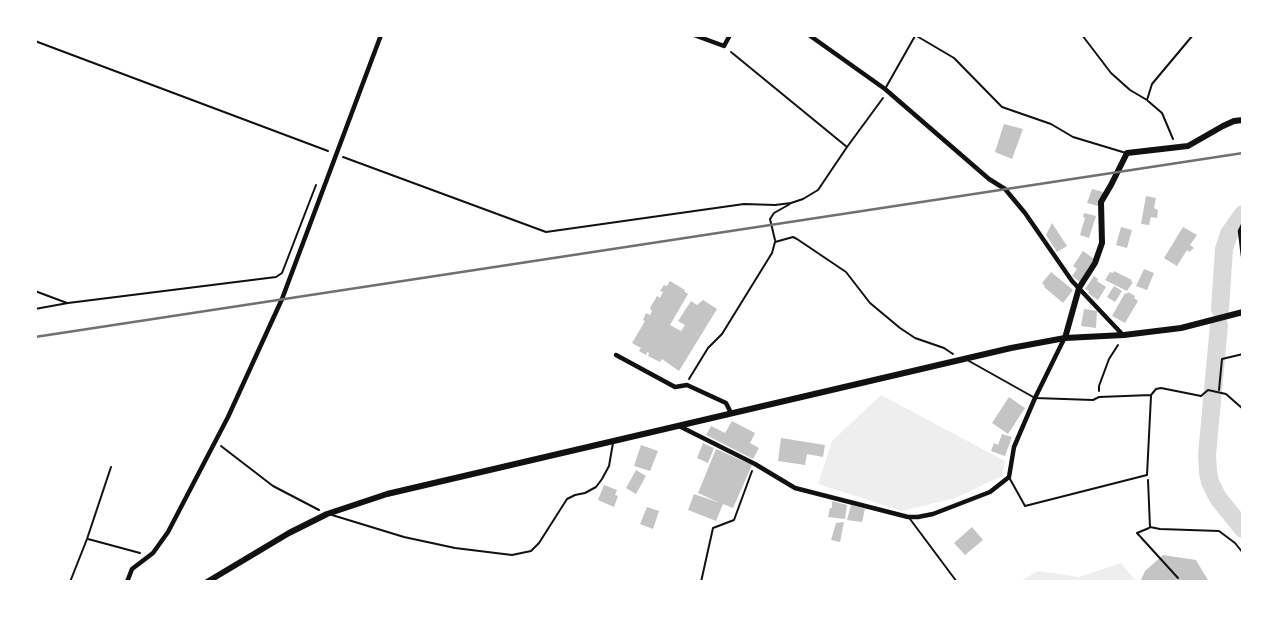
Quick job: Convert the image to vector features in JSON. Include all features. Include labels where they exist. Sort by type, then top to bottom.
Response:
[{"type":"main road","points":[[1065,338],[1079,288],[1095,263],[1102,243],[1101,202],[1127,153],[1188,146],[1223,126],[1243,120]]},
{"type":"main road","points":[[207,582],[289,533],[327,514],[387,494],[962,359],[1065,338],[1181,328],[1243,312]]},
{"type":"street","points":[[127,582],[132,569],[150,555],[168,532],[228,417],[282,299],[381,35]]},
{"type":"street","points":[[694,35],[724,46],[730,35]]},
{"type":"street","points":[[810,35],[886,90],[989,179],[1005,189],[1072,281],[1124,335]]},
{"type":"street","points":[[1243,225],[1240,231],[1243,256]]},
{"type":"street","points":[[679,426],[755,464],[795,488],[908,517],[933,514],[990,492],[1009,477],[1014,447],[1065,338]]},
{"type":"street","points":[[616,355],[675,387],[687,385],[726,403],[731,413]]},
{"type":"lane","points":[[886,90],[916,35],[954,58],[1002,107],[1051,124],[1073,136],[1127,153]]},
{"type":"lane","points":[[1219,391],[1222,359],[1243,354]]},
{"type":"lane","points":[[962,359],[1035,398],[1093,400],[1099,397],[1151,395]]},
{"type":"lane","points":[[1009,477],[1025,506],[1147,475],[1151,395],[1156,389],[1201,396],[1208,390],[1219,391],[1243,409]]},
{"type":"lane","points":[[327,514],[404,537],[455,548],[512,555],[531,551],[567,499],[596,487],[603,479],[609,466],[614,440]]},
{"type":"lane","points":[[908,517],[957,582]]},
{"type":"path","points":[[1082,35],[1111,73],[1163,113],[1177,148]]},
{"type":"path","points":[[1147,100],[1152,84],[1193,35]]},
{"type":"path","points":[[35,41],[547,232],[744,204],[775,205],[803,199],[818,190],[886,90]]},
{"type":"path","points":[[724,46],[847,147]]},
{"type":"path","points":[[35,309],[276,277],[282,274],[317,184]]},
{"type":"path","points":[[687,385],[708,348],[722,334],[772,253],[775,242],[770,219],[791,203]]},
{"type":"path","points":[[775,242],[793,237],[797,239],[846,272],[870,303],[900,328],[915,338],[944,348],[962,359]]},
{"type":"path","points":[[35,291],[68,303]]},
{"type":"path","points":[[1099,397],[1099,386],[1109,359],[1124,335]]},
{"type":"path","points":[[215,441],[273,486],[327,514]]},
{"type":"path","points":[[701,582],[713,528],[734,520],[755,464]]},
{"type":"path","points":[[70,582],[111,467]]},
{"type":"path","points":[[1147,475],[1150,527]]},
{"type":"path","points":[[1178,578],[1136,533],[1150,527],[1219,531],[1243,553]]},
{"type":"path","points":[[87,539],[150,555]]},
{"type":"shaded area","points":[[881,395],[1005,461],[1002,476],[955,498],[902,511],[818,484],[832,441]]},
{"type":"shaded area","points":[[1121,563],[1137,582],[1019,582],[1038,571],[1079,577]]},
{"type":"building","points":[[1004,124],[1023,129],[1012,159],[995,152]]},
{"type":"building","points":[[1092,189],[1103,192],[1098,206],[1087,203]]},
{"type":"building","points":[[1146,196],[1156,198],[1154,208],[1158,210],[1157,218],[1151,217],[1149,225],[1141,224]]},
{"type":"building","points":[[1084,213],[1096,216],[1089,238],[1080,235]]},
{"type":"building","points":[[1052,223],[1067,246],[1057,252],[1046,235]]},
{"type":"building","points":[[1121,227],[1132,230],[1127,248],[1116,245]]},
{"type":"building","points":[[1183,227],[1197,235],[1190,245],[1194,248],[1189,252],[1187,250],[1177,266],[1164,258]]},
{"type":"building","points":[[1083,251],[1094,259],[1080,282],[1072,276],[1077,269],[1073,266]]},
{"type":"building","points":[[1144,269],[1154,273],[1147,290],[1136,286]]},
{"type":"building","points":[[1114,271],[1132,280],[1127,291],[1105,280],[1110,272]]},
{"type":"building","points":[[1051,272],[1073,290],[1063,303],[1042,283]]},
{"type":"building","points":[[1094,276],[1106,287],[1098,300],[1085,289]]},
{"type":"building","points":[[670,281],[688,294],[670,325],[681,331],[685,325],[678,321],[691,301],[697,305],[703,300],[717,309],[679,371],[662,359],[660,362],[648,356],[649,353],[646,355],[639,351],[641,348],[632,343],[645,321],[643,320],[646,313],[650,315],[650,308],[657,296],[660,298],[663,292],[660,291]]},
{"type":"building","points":[[1114,286],[1122,291],[1115,302],[1107,297]]},
{"type":"building","points":[[1128,292],[1138,301],[1125,323],[1112,316]]},
{"type":"building","points":[[1084,309],[1097,311],[1096,328],[1081,326]]},
{"type":"building","points":[[1009,397],[1025,408],[1008,434],[992,423]]},
{"type":"building","points":[[732,421],[755,433],[750,443],[759,448],[753,459],[706,435],[711,426],[725,433]]},
{"type":"building","points":[[1002,434],[1012,437],[1005,456],[991,451],[994,443],[998,445]]},
{"type":"building","points":[[781,438],[825,445],[823,457],[807,454],[805,465],[778,461]]},
{"type":"building","points":[[703,443],[714,448],[708,463],[697,458]]},
{"type":"building","points":[[641,445],[658,451],[650,471],[634,466]]},
{"type":"building","points":[[716,449],[752,465],[733,508],[723,504],[716,521],[688,510],[694,494],[720,503],[698,493]]},
{"type":"building","points":[[636,470],[646,476],[636,494],[626,488]]},
{"type":"building","points":[[604,485],[617,490],[614,507],[598,500]]},
{"type":"building","points":[[832,501],[847,505],[845,519],[828,517]]},
{"type":"building","points":[[851,505],[865,509],[862,522],[847,520]]},
{"type":"building","points":[[647,507],[659,511],[653,529],[640,524]]},
{"type":"building","points":[[844,522],[840,542],[831,540],[836,523]]},
{"type":"building","points":[[972,527],[983,540],[965,555],[954,543]]},
{"type":"building","points":[[1163,555],[1196,560],[1209,582],[1142,582],[1145,571]]},
{"type":"waterway","points":[[1220,309],[1224,249],[1229,234],[1243,214]]},
{"type":"waterway","points":[[1219,325],[1207,455],[1208,472],[1218,498],[1243,529]]},
{"type":"railway","points":[[35,337],[1243,153]]}]
